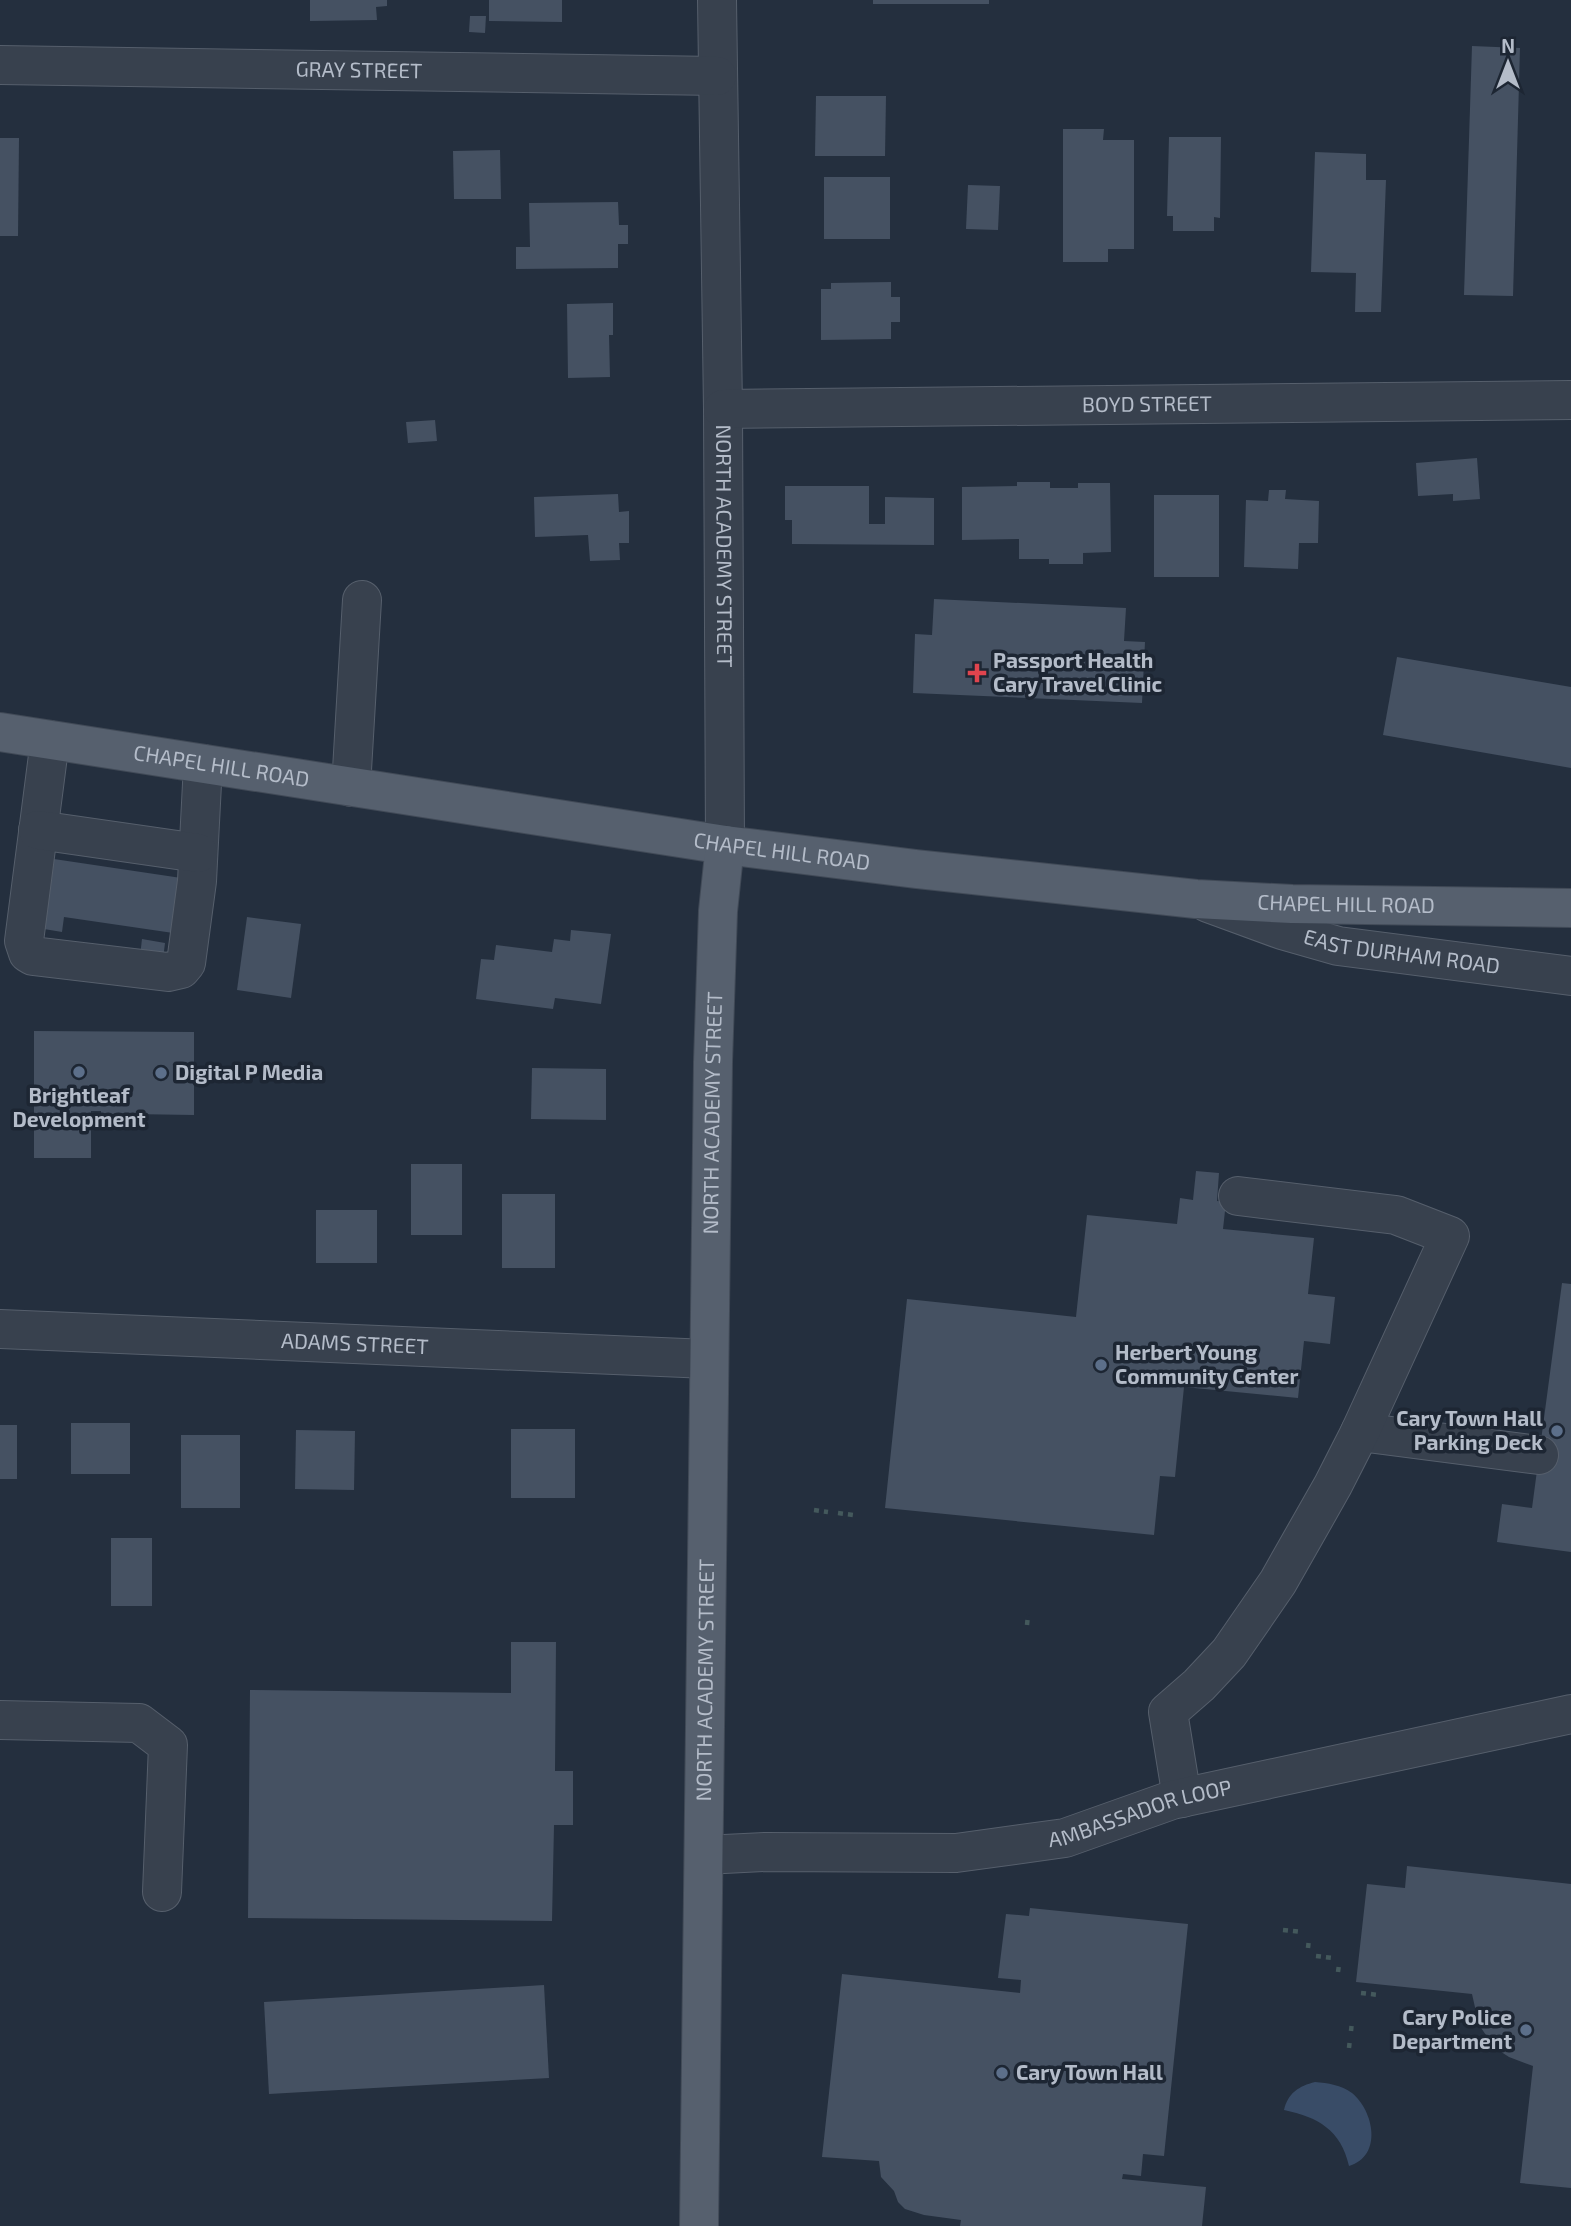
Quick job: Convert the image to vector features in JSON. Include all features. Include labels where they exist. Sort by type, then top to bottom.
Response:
[{"type":"main road","name":"CHAPEL HILL ROAD","points":[[0,732],[725,845],[916,869],[1196,899],[1292,904],[1571,908]]},
{"type":"main road","name":"NORTH ACADEMY STREET","points":[[699,2226],[715,954],[725,845]]},
{"type":"street","name":"NORTH ACADEMY STREET","points":[[717,0],[723,409],[725,845]]},
{"type":"street","name":"GRAY STREET","points":[[0,65],[717,76]]},
{"type":"street","name":"BOYD STREET","points":[[723,409],[1571,400]]},
{"type":"street","points":[[351,787],[362,600]]},
{"type":"street","points":[[50,740],[24,941],[28,953],[33,956],[168,972],[181,969],[186,963],[197,881],[203,764]]},
{"type":"street","points":[[38,830],[198,853]]},
{"type":"street","name":"EAST DURHAM ROAD","points":[[1196,899],[1282,930],[1338,946],[1571,976]]},
{"type":"street","points":[[1182,1798],[1168,1713],[1230,1653],[1271,1592],[1333,1485],[1360,1432],[1450,1236],[1396,1215],[1238,1196]]},
{"type":"street","name":"ADAMS STREET","points":[[0,1329],[708,1359]]},
{"type":"street","points":[[1360,1432],[1539,1455]]},
{"type":"street","name":"AMBASSADOR LOOP","points":[[704,1855],[765,1852],[956,1853],[1065,1838],[1182,1798],[1571,1714]]},
{"type":"street","points":[[0,1720],[139,1723],[168,1745],[162,1892]]},
{"type":"path","points":[[814,1510],[828,1512]]},
{"type":"path","points":[[838,1513],[853,1515]]},
{"type":"path","points":[[1027,1625],[1028,1615]]},
{"type":"path","points":[[1283,1930],[1302,1932]]},
{"type":"path","points":[[1308,1948],[1309,1939]]},
{"type":"path","points":[[1316,1956],[1333,1958]]},
{"type":"path","points":[[1338,1972],[1339,1965]]},
{"type":"path","points":[[1361,1993],[1379,1995]]},
{"type":"path","points":[[1351,2031],[1352,2022]]},
{"type":"path","points":[[1349,2048],[1350,2039]]},
{"type":"water","points":[[1315,2082],[1348,2090],[1366,2111],[1372,2132],[1371,2143],[1360,2161],[1349,2166],[1340,2143],[1326,2127],[1317,2121],[1284,2110],[1295,2091]]},
{"type":"building","points":[[310,0],[387,0],[387,6],[376,7],[377,20],[310,21]]},
{"type":"building","points":[[489,0],[562,0],[562,22],[489,21]]},
{"type":"building","points":[[873,0],[989,0],[989,4],[873,4]]},
{"type":"building","points":[[470,16],[486,16],[485,33],[469,32]]},
{"type":"building","points":[[1472,46],[1520,48],[1513,296],[1464,295]]},
{"type":"building","points":[[816,96],[886,96],[885,156],[815,156]]},
{"type":"building","points":[[1063,129],[1104,129],[1103,140],[1134,140],[1134,249],[1108,249],[1108,262],[1063,262]]},
{"type":"building","points":[[1169,137],[1221,137],[1220,218],[1214,217],[1214,231],[1173,231],[1173,216],[1167,216]]},
{"type":"building","points":[[0,138],[19,138],[18,236],[0,236]]},
{"type":"building","points":[[500,150],[501,199],[454,199],[453,151]]},
{"type":"building","points":[[1315,152],[1366,154],[1366,180],[1386,180],[1381,312],[1355,312],[1356,273],[1311,272]]},
{"type":"building","points":[[824,177],[890,177],[890,239],[824,239]]},
{"type":"building","points":[[968,185],[1000,186],[998,230],[966,229]]},
{"type":"building","points":[[618,202],[619,225],[628,225],[628,244],[618,244],[618,268],[516,269],[516,247],[530,247],[529,203]]},
{"type":"building","points":[[891,282],[891,297],[900,297],[900,322],[891,322],[891,339],[821,340],[821,289],[831,289],[831,283]]},
{"type":"building","points":[[613,303],[613,335],[609,335],[610,377],[568,378],[567,304]]},
{"type":"building","points":[[435,420],[437,441],[408,443],[406,422]]},
{"type":"building","points":[[1477,458],[1480,499],[1453,501],[1453,494],[1418,496],[1416,463]]},
{"type":"building","points":[[1017,482],[1050,482],[1050,488],[1078,488],[1078,483],[1110,483],[1111,552],[1083,553],[1083,564],[1049,564],[1049,559],[1019,559],[1019,539],[962,540],[962,487],[1017,486]]},
{"type":"building","points":[[785,486],[869,486],[869,524],[885,524],[885,497],[934,498],[934,545],[792,544],[792,520],[785,520]]},
{"type":"building","points":[[1269,490],[1286,490],[1285,499],[1319,501],[1318,543],[1299,543],[1298,569],[1244,567],[1246,500],[1268,501]]},
{"type":"building","points":[[618,494],[619,512],[629,511],[629,543],[619,543],[620,560],[590,561],[588,535],[535,537],[534,497]]},
{"type":"building","points":[[1154,495],[1219,495],[1219,577],[1154,577]]},
{"type":"building","points":[[934,599],[1126,608],[1124,641],[1145,642],[1142,703],[913,693],[915,634],[932,635]]},
{"type":"building","points":[[1397,657],[1571,687],[1571,768],[1383,735]]},
{"type":"building","points":[[54,859],[188,879],[180,934],[64,917],[62,932],[44,929]]},
{"type":"building","points":[[247,917],[301,924],[291,998],[237,990]]},
{"type":"building","points":[[571,930],[611,934],[601,1004],[555,998],[553,1009],[476,999],[481,959],[494,960],[496,945],[552,952],[554,939],[570,941]]},
{"type":"building","points":[[142,939],[165,943],[163,959],[140,956]]},
{"type":"building","points":[[34,1031],[194,1032],[194,1115],[130,1114],[130,1122],[101,1122],[101,1111],[91,1111],[91,1158],[34,1158]]},
{"type":"building","points":[[532,1068],[606,1069],[606,1120],[531,1119]]},
{"type":"building","points":[[411,1164],[462,1164],[462,1235],[411,1235]]},
{"type":"building","name":"Herbert Young Community Center","points":[[1196,1171],[1219,1173],[1217,1201],[1226,1202],[1223,1229],[1314,1238],[1308,1294],[1335,1297],[1330,1344],[1304,1341],[1298,1398],[1184,1387],[1175,1477],[1160,1476],[1154,1535],[885,1508],[907,1299],[1076,1317],[1087,1215],[1177,1224],[1180,1198],[1193,1200]]},
{"type":"building","points":[[502,1194],[555,1194],[555,1268],[502,1268]]},
{"type":"building","points":[[316,1210],[377,1210],[377,1263],[316,1263]]},
{"type":"building","name":"Cary Town Hall Parking Deck","points":[[1562,1283],[1571,1284],[1571,1552],[1497,1542],[1502,1504],[1532,1508]]},
{"type":"building","points":[[71,1423],[130,1423],[130,1474],[71,1474]]},
{"type":"building","points":[[0,1425],[17,1425],[17,1479],[0,1479]]},
{"type":"building","points":[[511,1429],[575,1429],[575,1498],[511,1498]]},
{"type":"building","points":[[296,1430],[355,1431],[354,1490],[295,1489]]},
{"type":"building","points":[[181,1435],[240,1435],[240,1508],[181,1508]]},
{"type":"building","points":[[111,1538],[152,1538],[152,1606],[111,1606]]},
{"type":"building","points":[[511,1642],[556,1642],[555,1771],[573,1771],[573,1825],[554,1825],[552,1921],[248,1918],[250,1690],[511,1693]]},
{"type":"building","name":"Cary Police Department","points":[[1407,1866],[1571,1884],[1571,2188],[1520,2183],[1533,2066],[1509,2057],[1495,2048],[1479,2025],[1472,1994],[1356,1982],[1367,1884],[1405,1888]]},
{"type":"building","name":"Cary Town Hall","points":[[1030,1908],[1188,1924],[1164,2156],[1143,2154],[1141,2176],[1123,2174],[1122,2179],[1206,2187],[1202,2226],[960,2226],[961,2220],[924,2215],[905,2209],[881,2177],[879,2161],[822,2157],[842,1974],[1020,1993],[1021,1980],[998,1978],[1006,1914],[1029,1916]]},
{"type":"building","points":[[544,1985],[549,2078],[269,2094],[264,2002]]},
{"type":"place","name":"Passport Health Cary Travel Clinic","points":[[977,673]]},
{"type":"place","name":"Brightleaf Development","points":[[79,1072]]},
{"type":"place","name":"Digital P Media","points":[[161,1073]]},
{"type":"place","name":"Herbert Young Community Center","points":[[1101,1365]]},
{"type":"place","name":"Cary Town Hall Parking Deck","points":[[1557,1431]]},
{"type":"place","name":"Cary Police Department","points":[[1526,2030]]},
{"type":"place","name":"Cary Town Hall","points":[[1002,2073]]}]
